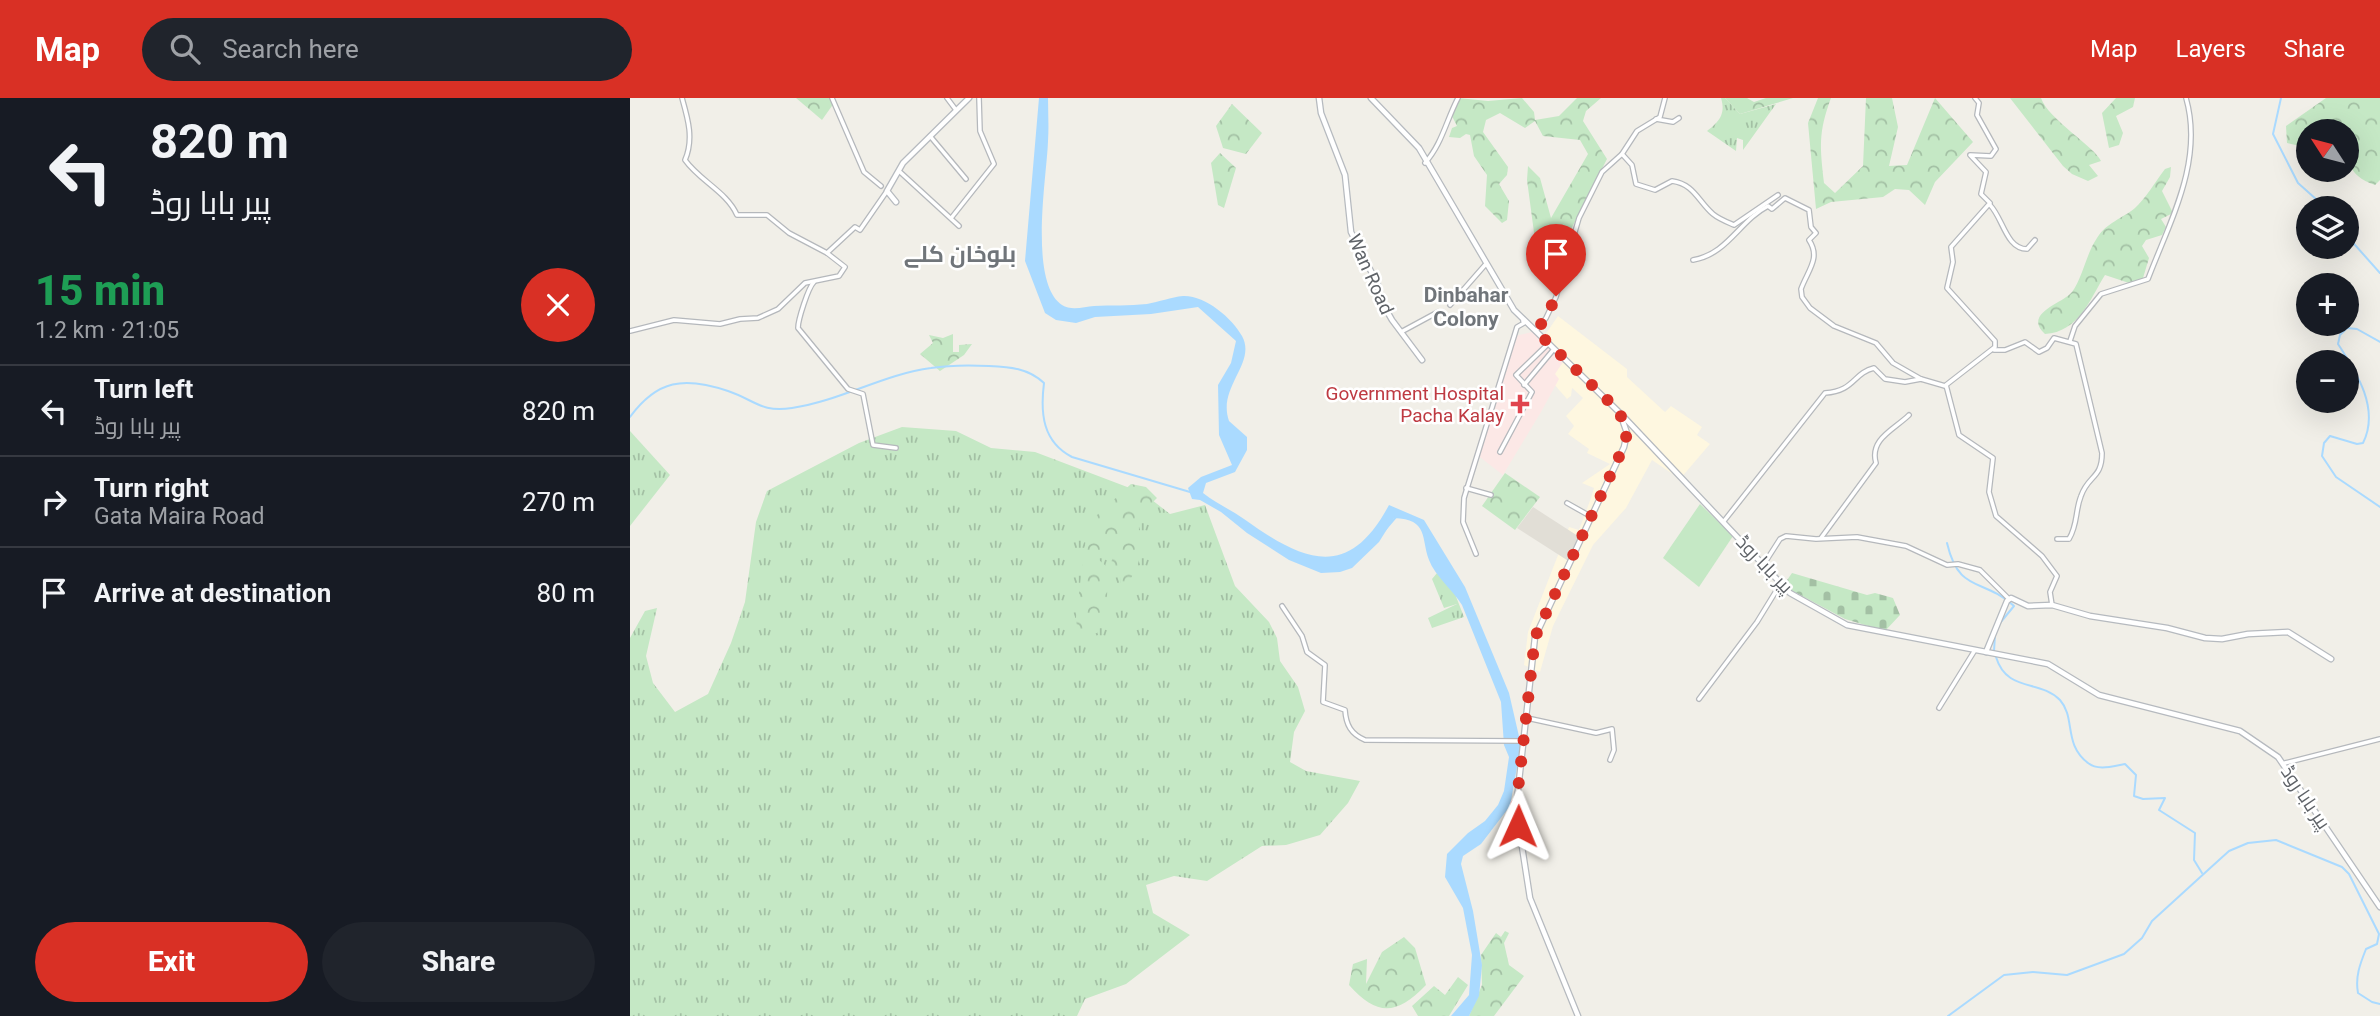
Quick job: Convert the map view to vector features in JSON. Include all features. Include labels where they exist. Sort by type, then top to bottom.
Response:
[{"type":"main road","points":[[897,202],[887,191],[898,169],[970,98]]},
{"type":"main road","name":"Wan Road","points":[[1319,98],[1321,113],[1345,175],[1354,243],[1377,285],[1379,290],[1376,292],[1385,309],[1422,360]]},
{"type":"main road","name":"پیر بابا روڈ","points":[[1371,98],[1419,148],[1425,163],[1505,299],[1619,411],[1790,593],[1847,625],[2048,664],[2099,695],[2240,731],[2285,763],[2380,906]]},
{"type":"main road","points":[[1619,411],[1627,439]]},
{"type":"main road","points":[[1578,1016],[1531,898],[1516,808],[1535,637],[1627,439],[1639,433]]},
{"type":"main road","points":[[1986,652],[2009,599],[2028,606],[2052,605],[2090,616],[2167,628],[2205,638],[2221,639],[2248,634],[2288,632],[2332,659]]},
{"type":"street","points":[[630,331],[674,320],[720,324],[758,318],[778,309],[805,283],[839,276],[845,267],[827,253],[789,233],[767,215],[737,215],[730,201],[690,168],[685,160],[690,137],[682,98]]},
{"type":"street","points":[[832,98],[864,172],[881,186]]},
{"type":"street","points":[[947,98],[956,110]]},
{"type":"street","points":[[952,217],[994,164],[980,131],[979,98]]},
{"type":"street","points":[[1425,163],[1439,145],[1443,125],[1458,98]]},
{"type":"street","points":[[1657,119],[1665,98]]},
{"type":"street","points":[[1975,98],[1979,103],[1976,112],[1981,125],[1996,148],[1991,156],[1970,155],[1986,172],[1981,194],[2017,247],[2027,249],[2035,240]]},
{"type":"street","points":[[2070,341],[2075,326],[2101,293],[2148,279],[2183,195],[2184,174],[2191,149],[2191,114],[2186,98]]},
{"type":"street","points":[[1536,331],[1547,316],[1562,281],[1579,218],[1602,172],[1622,154],[1637,131],[1648,121],[1657,119],[1673,122],[1679,118]]},
{"type":"street","points":[[930,136],[967,178]]},
{"type":"street","points":[[1622,154],[1632,165],[1636,184],[1655,190],[1672,181],[1680,182],[1695,191],[1711,212],[1734,225],[1779,195]]},
{"type":"street","points":[[898,169],[959,226]]},
{"type":"street","points":[[827,253],[855,227],[860,230],[887,191]]},
{"type":"street","points":[[1693,260],[1717,253],[1757,212],[1768,206],[1772,209],[1785,198],[1793,199],[1809,210],[1811,227],[1816,233],[1809,240],[1815,248],[1815,258],[1805,274],[1801,293],[1806,305],[1834,326],[1876,343],[1893,363],[1921,379],[1946,386]]},
{"type":"street","points":[[1990,205],[1953,243],[1947,288],[1995,341],[1994,350]]},
{"type":"street","points":[[1450,305],[1485,265]]},
{"type":"street","points":[[815,280],[807,289],[806,307],[799,319],[798,328],[848,389],[863,394],[873,445],[896,448]]},
{"type":"street","points":[[1401,332],[1438,312]]},
{"type":"street","points":[[1476,554],[1463,522],[1466,488],[1517,327],[1524,323],[1520,316]]},
{"type":"street","points":[[1946,386],[1994,350],[2005,350],[2025,342],[2039,352],[2047,348],[2054,338],[2076,344],[2102,453],[2102,467],[2080,498],[2079,517],[2069,539],[2057,539]]},
{"type":"street","points":[[1500,452],[1532,394],[1516,374],[1549,343]]},
{"type":"street","points":[[1524,384],[1555,349]]},
{"type":"street","points":[[1541,352],[1544,361]]},
{"type":"street","points":[[1724,521],[1825,393],[1848,388],[1869,369],[1877,369],[1882,378],[1897,382],[1921,379]]},
{"type":"street","points":[[1946,386],[1959,435],[1993,458],[1989,492],[1996,516],[2042,556],[2057,576],[2050,592],[2052,605]]},
{"type":"street","points":[[1821,538],[1876,463],[1874,455],[1877,443],[1909,415]]},
{"type":"street","points":[[1466,488],[1491,495]]},
{"type":"street","points":[[1567,503],[1590,516]]},
{"type":"street","points":[[1763,564],[1780,538],[1786,536],[1857,537],[1888,541],[1952,566],[1958,564],[1980,570],[2009,599]]},
{"type":"street","points":[[1699,699],[1757,622],[1781,583]]},
{"type":"street","points":[[1282,606],[1302,636],[1307,652],[1325,665],[1324,702],[1345,710],[1346,721],[1357,737],[1365,740],[1525,741]]},
{"type":"street","points":[[1939,708],[1975,650]]},
{"type":"street","points":[[1527,718],[1596,733],[1612,729],[1614,750],[1610,760]]},
{"type":"street","points":[[2285,763],[2380,739]]},
{"type":"shaded area","points":[[1558,316],[1627,369],[1627,377],[1665,412],[1671,406],[1702,427],[1697,435],[1710,444],[1680,479],[1652,460],[1626,508],[1593,545],[1553,626],[1540,672],[1524,665],[1528,632],[1569,527],[1579,530],[1591,498],[1594,488],[1582,483],[1610,464],[1587,453],[1589,449],[1568,434],[1574,426],[1566,416],[1583,398],[1572,388],[1571,396],[1567,399],[1546,375],[1538,345]]},
{"type":"shaded area","name":"Government Hospital Pacha Kalay","points":[[1536,331],[1565,359],[1555,374],[1559,379],[1503,475],[1476,454],[1496,395],[1511,337]]},
{"type":"shaded area","points":[[1533,507],[1581,538],[1570,562],[1517,528]]},
{"type":"green space","points":[[796,98],[831,98],[834,103],[822,120]]},
{"type":"green space","points":[[1458,98],[1488,101],[1522,98],[1534,112],[1535,120],[1559,116],[1577,98],[1601,98],[1586,111],[1583,121],[1607,159],[1560,251],[1535,240],[1527,180],[1528,166],[1540,178],[1551,218],[1588,154],[1580,140],[1543,136],[1535,121],[1525,128],[1500,113],[1486,120],[1483,132],[1508,167],[1507,175],[1499,184],[1509,201],[1507,220],[1502,223],[1485,206],[1487,175],[1474,156],[1470,135],[1449,137],[1452,128],[1457,126],[1451,114]]},
{"type":"green space","points":[[1721,98],[1725,98],[1740,114],[1776,104],[1743,150],[1743,140],[1737,138],[1736,151],[1707,131],[1720,117],[1723,109]]},
{"type":"green space","points":[[1725,98],[1747,98],[1754,102],[1766,98],[1793,98],[1740,114]]},
{"type":"green space","points":[[1818,98],[1831,98],[1822,131],[1821,150],[1824,183],[1835,193],[1863,166],[1866,98],[1892,98],[1898,127],[1889,166],[1907,165],[1935,98],[1973,142],[1935,182],[1925,205],[1909,190],[1895,189],[1883,197],[1831,202],[1816,209],[1808,123]]},
{"type":"green space","points":[[2010,98],[2041,98],[2052,115],[2097,155],[2101,161],[2089,165],[2098,176],[2088,181],[2072,174]]},
{"type":"green space","points":[[2116,98],[2135,98],[2133,107],[2116,116],[2123,133],[2119,145],[2109,148],[2102,113]]},
{"type":"green space","points":[[2326,98],[2380,98],[2380,180],[2375,185],[2359,177],[2359,119],[2296,119]]},
{"type":"green space","points":[[1232,104],[1262,133],[1246,154],[1223,148],[1216,126]]},
{"type":"green space","points":[[2296,119],[2296,145],[2287,143],[2286,126]]},
{"type":"green space","points":[[1220,153],[1236,168],[1224,208],[1218,205],[1211,163]]},
{"type":"green space","points":[[2171,167],[2170,177],[2162,191],[2173,213],[2161,219],[2166,227],[2162,235],[2146,240],[2142,246],[2149,258],[2143,278],[2129,283],[2105,275],[2075,321],[2057,332],[2045,334],[2039,327],[2041,314],[2072,292],[2093,244],[2101,233],[2135,208],[2165,169]]},
{"type":"green space","points":[[953,334],[953,352],[959,352],[959,345],[972,344],[964,355],[940,371],[920,354],[933,343],[929,335],[943,338]]},
{"type":"green space","points":[[902,427],[956,431],[991,448],[1035,452],[1143,493],[1170,514],[1205,505],[1235,586],[1269,622],[1277,638],[1280,661],[1298,687],[1305,711],[1294,732],[1290,762],[1306,771],[1360,781],[1348,803],[1320,835],[1286,845],[1262,846],[1207,881],[1174,876],[1146,885],[1153,913],[1190,935],[1126,984],[1085,999],[1077,1016],[630,1016],[630,638],[645,611],[657,608],[646,656],[653,683],[675,712],[708,694],[731,643],[745,602],[756,522],[767,491],[859,443]]},
{"type":"green space","points":[[630,431],[670,475],[630,526]]},
{"type":"green space","points":[[1505,473],[1540,497],[1515,530],[1482,506]]},
{"type":"green space","points":[[1131,484],[1146,487],[1157,498],[1140,521],[1139,560],[1126,587],[1121,583],[1119,570],[1111,563],[1116,547],[1112,543],[1105,545],[1099,554],[1099,560],[1106,566],[1107,600],[1097,633],[1089,634],[1077,628],[1076,617],[1087,530],[1096,516]]},
{"type":"green space","points":[[1700,504],[1733,536],[1699,587],[1663,558]]},
{"type":"green space","points":[[1437,573],[1455,594],[1464,617],[1432,628],[1428,618],[1457,604],[1444,608],[1432,579]]},
{"type":"green space","points":[[1792,573],[1867,595],[1875,593],[1893,598],[1900,615],[1885,631],[1845,619],[1791,590],[1785,583]]},
{"type":"green space","points":[[1505,931],[1509,933],[1504,943],[1509,965],[1524,976],[1494,1016],[1469,1016],[1482,985],[1481,955],[1496,933],[1501,937]]},
{"type":"green space","points":[[1404,937],[1415,948],[1426,985],[1396,1007],[1378,1007],[1349,985],[1353,964],[1367,959],[1366,984],[1382,952]]},
{"type":"green space","points":[[1458,977],[1468,985],[1449,1016],[1418,1016],[1412,1006],[1434,986],[1445,995]]},
{"type":"water","points":[[1039,98],[1048,98],[1042,252],[1045,275],[1052,293],[1062,305],[1073,308],[1140,305],[1183,296],[1191,297],[1217,309],[1232,322],[1242,336],[1245,356],[1228,397],[1227,409],[1229,421],[1247,437],[1247,450],[1235,472],[1206,483],[1203,493],[1265,534],[1305,553],[1323,557],[1341,554],[1357,546],[1373,529],[1389,505],[1424,520],[1465,587],[1509,693],[1521,745],[1510,806],[1481,844],[1463,856],[1461,864],[1473,911],[1482,965],[1479,996],[1469,1016],[1451,1016],[1469,995],[1472,955],[1463,908],[1445,877],[1447,854],[1485,821],[1498,805],[1504,791],[1509,757],[1504,745],[1501,702],[1462,605],[1432,566],[1422,532],[1413,522],[1394,518],[1379,542],[1352,568],[1321,573],[1289,560],[1247,533],[1221,512],[1200,500],[1192,499],[1188,488],[1201,477],[1232,465],[1219,435],[1218,385],[1231,363],[1236,341],[1198,307],[1151,314],[1095,317],[1076,323],[1056,320],[1045,313],[1025,261]]},
{"type":"waterway","points":[[2281,98],[2273,134],[2298,183],[2313,196]]},
{"type":"waterway","points":[[2359,249],[2380,273]]},
{"type":"waterway","points":[[2380,342],[2357,329],[2347,328],[2340,335],[2338,344],[2359,379],[2368,404],[2368,430],[2363,443],[2357,444],[2330,436],[2324,443],[2322,456],[2336,477],[2380,507]]},
{"type":"waterway","points":[[630,417],[651,395],[673,384],[712,386],[758,405],[781,409],[810,405],[914,371],[945,366],[997,366],[1025,371],[1044,383],[1043,416],[1049,435],[1062,451],[1072,457],[1190,492]]},
{"type":"waterway","points":[[1384,531],[1396,517]]},
{"type":"waterway","points":[[1947,543],[1952,559],[1965,578],[1992,591],[2014,606],[2000,623]]},
{"type":"waterway","points":[[1994,651],[1995,635]]},
{"type":"waterway","points":[[1996,657],[2008,676],[2043,689],[2060,700],[2068,715],[2075,748],[2088,763],[2101,767],[2125,764],[2136,775],[2134,796],[2143,799],[2165,798],[2159,810],[2195,833],[2194,860],[2202,873]]},
{"type":"waterway","points":[[1948,1016],[2004,975],[2033,972],[2067,975],[2124,954],[2142,938],[2152,921],[2229,851],[2248,843],[2276,840],[2342,867],[2349,874],[2379,934],[2377,944],[2366,949],[2362,960],[2358,993],[2380,1004]]},
{"type":"place","name":"Government Hospital Pacha Kalay","points":[[1520,404]]},
{"type":"district","name":"بلوخان كلے","points":[[960,254]]},
{"type":"district","name":"Dinbahar Colony","points":[[1466,307]]},
{"type":"route","points":[[1518,826],[1516,808],[1535,637],[1627,439],[1619,411],[1536,331],[1547,316],[1556,296]]}]
